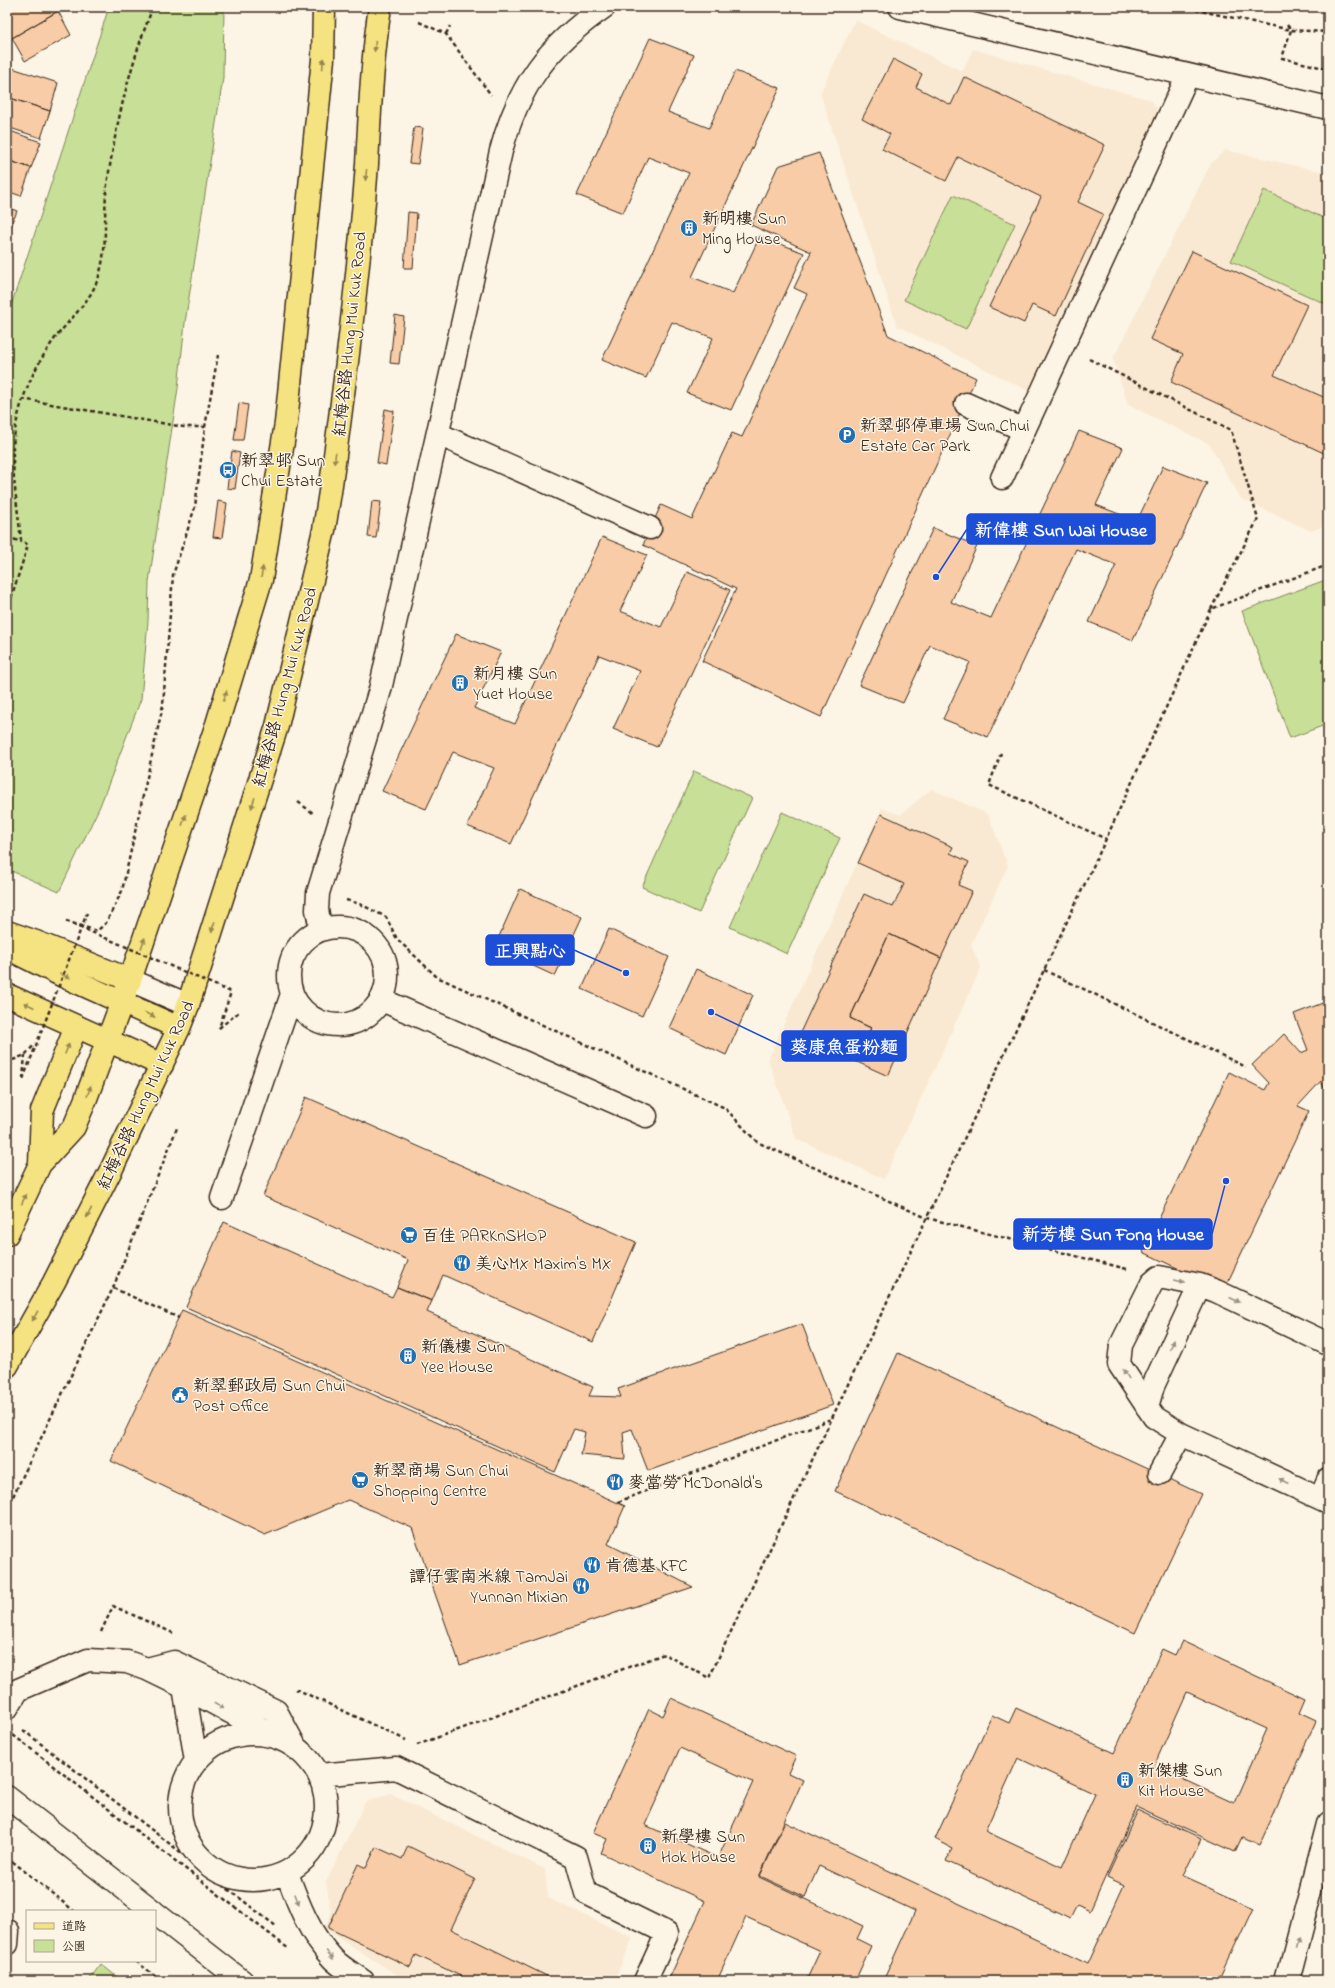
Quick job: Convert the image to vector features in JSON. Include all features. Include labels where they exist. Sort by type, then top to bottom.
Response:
[{"type":"main road","points":[[7,1234],[40,1164],[74,1127],[85,1101],[106,1041],[130,980],[217,724],[261,580],[287,415],[323,59],[324,7]]},
{"type":"main road","name":"紅梅谷路 Hung Mui Kuk Road","points":[[7,1366],[54,1282],[96,1200],[162,1066],[179,1028],[188,1005],[277,726],[324,530],[336,450],[367,164],[376,33],[380,7]]},
{"type":"main road","points":[[7,932],[36,942],[130,980]]},
{"type":"main road","points":[[7,948],[59,974],[179,1028]]},
{"type":"main road","points":[[7,995],[162,1066]]},
{"type":"main road","points":[[40,1164],[42,1111],[76,1027]]},
{"type":"street","points":[[321,929],[317,910],[318,892],[380,690],[509,120],[522,92],[540,65],[561,41],[583,22],[604,7]]},
{"type":"street","points":[[900,7],[1328,108]]},
{"type":"street","points":[[1002,478],[1188,75]]},
{"type":"street","points":[[966,404],[1024,430]]},
{"type":"street","points":[[438,434],[650,528]]},
{"type":"street","points":[[338,926],[355,930],[369,938],[380,951],[387,967],[387,984],[382,1000],[372,1012],[358,1021],[343,1025],[327,1024],[313,1018],[300,1008],[292,994],[289,979],[290,963],[297,949],[307,937],[321,929],[338,926]]},
{"type":"street","points":[[130,980],[188,1005]]},
{"type":"street","points":[[222,1198],[292,994]]},
{"type":"street","points":[[382,1000],[646,1116]]},
{"type":"street","points":[[1325,1493],[1181,1434],[1154,1417],[1119,1364],[1119,1354],[1121,1345],[1152,1283],[1159,1277],[1200,1285],[1216,1291],[1328,1344]]},
{"type":"street","points":[[1147,1407],[1153,1386],[1200,1285]]},
{"type":"street","points":[[1160,1473],[1181,1434]]},
{"type":"street","points":[[7,1708],[18,1690],[88,1660],[128,1662],[147,1669],[184,1687],[290,1744],[309,1760],[319,1775],[326,1796],[326,1820],[319,1841],[305,1860],[287,1873],[263,1880],[238,1880],[215,1870],[196,1854],[184,1832],[180,1807],[184,1782],[196,1761],[214,1745],[237,1735],[261,1734],[290,1744]]},
{"type":"street","points":[[147,1669],[174,1662],[276,1711],[290,1744]]},
{"type":"street","points":[[184,1687],[196,1761]]},
{"type":"street","points":[[319,1775],[396,1768],[576,1857],[586,1893],[667,1933],[645,1981]]},
{"type":"street","points":[[7,1797],[151,1910]]},
{"type":"street","points":[[1287,1981],[1328,1824]]},
{"type":"street","points":[[287,1873],[307,1924],[319,1942],[334,1960],[363,1981]]},
{"type":"street","points":[[156,1914],[230,1977]]},
{"type":"path","points":[[28,545],[21,540],[13,447],[22,399],[38,362],[62,329],[87,300],[100,273],[107,186],[118,118],[136,51],[153,7]]},
{"type":"path","points":[[256,7],[256,12]]},
{"type":"path","points":[[1182,7],[1291,30],[1328,32]]},
{"type":"path","points":[[419,22],[446,34],[509,120]]},
{"type":"path","points":[[1287,25],[1291,30]]},
{"type":"path","points":[[446,34],[450,26]]},
{"type":"path","points":[[1291,30],[1282,58],[1328,69]]},
{"type":"path","points":[[291,1687],[419,1746],[664,1654],[709,1678],[1106,839],[1211,610],[1258,519],[1231,430],[1062,346]]},
{"type":"path","points":[[218,355],[205,427],[195,507],[173,575],[163,705],[149,760],[135,837],[122,891],[106,923],[97,931],[66,921],[231,992],[219,1028],[238,1012]]},
{"type":"path","points":[[22,399],[184,427],[205,427]]},
{"type":"path","points":[[7,536],[28,545]]},
{"type":"path","points":[[7,611],[28,545]]},
{"type":"path","points":[[1211,610],[1328,565]]},
{"type":"path","points":[[1001,753],[990,785],[1106,839]]},
{"type":"path","points":[[318,892],[360,904],[386,917],[397,939],[437,977],[725,1108],[757,1142],[927,1218],[1159,1277]]},
{"type":"path","points":[[25,1055],[23,1079],[87,913]]},
{"type":"path","points":[[1044,970],[1246,1067]]},
{"type":"path","points":[[7,1073],[13,1060],[25,1055],[34,1045]]},
{"type":"path","points":[[7,1508],[113,1288],[178,1128]]},
{"type":"path","points":[[113,1288],[179,1318]]},
{"type":"path","points":[[618,1502],[831,1419]]},
{"type":"path","points":[[88,1660],[113,1606],[177,1635]]},
{"type":"path","points":[[20,1727],[278,1927]]},
{"type":"path","points":[[7,1730],[294,1953]]},
{"type":"path","points":[[7,1857],[73,1910]]},
{"type":"path","points":[[137,1962],[161,1981]]},
{"type":"shaded area","points":[[855,20],[962,71],[973,49],[1151,100],[1167,122],[1037,395],[897,326],[820,93]]},
{"type":"shaded area","points":[[1225,150],[1328,173],[1328,524],[1311,531],[1241,499],[1209,444],[1128,405],[1113,359],[1210,165]]},
{"type":"shaded area","points":[[931,789],[988,814],[1008,866],[971,945],[981,968],[884,1179],[796,1139],[768,1059],[882,808],[900,815]]},
{"type":"shaded area","points":[[390,1794],[545,1869],[548,1898],[633,1938],[614,1981],[407,1981],[324,1929],[331,1914],[326,1882],[365,1802]]},
{"type":"green space","points":[[109,7],[224,7],[223,78],[185,323],[178,388],[149,582],[148,621],[141,699],[100,806],[59,892],[7,869],[7,318]]},
{"type":"green space","points":[[1264,190],[1328,220],[1328,305],[1231,261]]},
{"type":"green space","points":[[953,195],[1015,224],[966,329],[904,300]]},
{"type":"green space","points":[[1328,579],[1328,724],[1290,738],[1242,611]]},
{"type":"green space","points":[[694,771],[752,798],[699,913],[642,887]]},
{"type":"green space","points":[[782,812],[840,838],[787,954],[730,927]]},
{"type":"green space","points":[[101,1964],[122,1981],[88,1981]]},
{"type":"building","points":[[10,7],[56,7],[58,11],[12,38],[7,29],[7,9]]},
{"type":"building","points":[[58,11],[71,35],[25,61],[12,38]]},
{"type":"building","name":"新明樓 Sun Ming House","points":[[650,38],[694,55],[668,112],[709,128],[735,71],[780,88],[692,277],[733,293],[760,236],[804,253],[731,410],[687,393],[713,338],[672,322],[646,378],[602,360],[689,173],[648,157],[623,213],[577,195]]},
{"type":"building","points":[[893,59],[922,74],[916,87],[951,105],[964,77],[1105,145],[1078,202],[1103,214],[1056,316],[1032,305],[1024,323],[989,307],[1041,197],[958,157],[946,181],[882,149],[890,134],[862,119]]},
{"type":"building","points":[[9,67],[58,83],[50,111],[7,97],[7,72]]},
{"type":"building","points":[[7,97],[50,111],[41,138],[7,127]]},
{"type":"building","points":[[414,127],[423,128],[418,164],[409,163]]},
{"type":"building","points":[[7,130],[41,142],[31,168],[7,160]]},
{"type":"building","name":"新翠邨停車場 Sun Chui Estate Car Park","points":[[819,153],[888,335],[976,378],[821,717],[702,661],[736,589],[643,545],[661,505],[692,519],[732,433],[742,437],[807,294],[794,288],[811,252],[751,225],[778,166]]},
{"type":"building","points":[[7,160],[31,168],[21,196],[7,191]]},
{"type":"building","points":[[7,207],[17,211],[7,237]]},
{"type":"building","points":[[408,212],[417,213],[413,268],[404,268]]},
{"type":"building","points":[[1192,251],[1307,305],[1274,375],[1328,399],[1328,455],[1171,382],[1183,354],[1150,339]]},
{"type":"building","points":[[395,315],[404,317],[399,364],[390,363]]},
{"type":"building","points":[[239,403],[248,405],[243,440],[234,440]]},
{"type":"building","points":[[385,409],[394,411],[386,465],[377,463]]},
{"type":"building","points":[[1079,431],[1123,448],[1096,505],[1137,521],[1163,466],[1207,483],[1133,640],[1089,622],[1116,565],[1076,549],[988,737],[943,719],[970,662],[930,645],[903,703],[859,685],[933,528],[977,546],[951,602],[991,618]]},
{"type":"building","points":[[232,451],[240,453],[235,489],[227,488]]},
{"type":"building","points":[[218,501],[227,503],[222,538],[213,537]]},
{"type":"building","points":[[372,501],[381,502],[376,538],[368,537]]},
{"type":"building","name":"新月樓 Sun Yuet House","points":[[602,537],[647,555],[620,611],[661,627],[687,572],[730,590],[657,747],[613,729],[640,671],[599,655],[511,844],[467,826],[494,768],[453,752],[426,809],[382,791],[456,634],[501,652],[474,708],[515,724]]},
{"type":"building","points":[[881,814],[953,847],[950,853],[969,862],[958,885],[972,891],[941,958],[889,934],[850,1018],[871,1028],[855,1061],[799,1035],[864,894],[893,907],[904,884],[858,863]]},
{"type":"building","points":[[520,889],[582,917],[555,976],[494,948]]},
{"type":"building","points":[[609,929],[669,957],[642,1016],[582,989]]},
{"type":"building","points":[[889,934],[941,958],[888,1076],[855,1061],[871,1028],[850,1018]]},
{"type":"building","points":[[696,969],[753,995],[726,1055],[669,1028]]},
{"type":"building","points":[[1328,1001],[1328,1097],[1321,1081],[1298,1106],[1309,1111],[1224,1290],[1143,1252],[1229,1072],[1265,1090],[1269,1083],[1252,1065],[1284,1034],[1301,1053],[1308,1050],[1294,1014]]},
{"type":"building","points":[[306,1097],[636,1242],[593,1342],[443,1275],[432,1301],[397,1287],[408,1260],[263,1196]]},
{"type":"building","name":"新儀樓 Sun Yee House","points":[[224,1222],[392,1297],[397,1287],[432,1301],[427,1312],[593,1387],[589,1396],[621,1397],[618,1389],[802,1324],[833,1405],[648,1471],[632,1429],[623,1432],[625,1459],[581,1455],[585,1432],[574,1429],[555,1472],[186,1307]]},
{"type":"building","name":"新翠商場 Sun Chui Shopping Centre","points":[[182,1310],[625,1506],[608,1544],[693,1587],[460,1665],[412,1528],[348,1500],[265,1535],[111,1461]]},
{"type":"building","points":[[898,1353],[1201,1494],[1135,1633],[835,1491]]},
{"type":"building","name":"新傑樓 Sun Kit House","points":[[1182,1641],[1305,1699],[1299,1713],[1316,1721],[1259,1845],[1242,1837],[1235,1852],[1137,1807],[1090,1911],[1077,1905],[1070,1919],[946,1861],[952,1848],[935,1839],[992,1715],[1009,1723],[1016,1708],[1114,1753],[1162,1649],[1175,1655]],"holes":[[[1187,1692],[1267,1729],[1234,1803],[1154,1766]],[[1018,1758],[1095,1794],[1062,1867],[985,1831]]]},
{"type":"building","name":"新學樓 Sun Hok House","points":[[671,1698],[796,1756],[788,1773],[803,1780],[759,1877],[863,1926],[857,1939],[871,1946],[855,1981],[806,1981],[820,1951],[746,1917],[717,1981],[668,1981],[705,1901],[601,1853],[607,1839],[593,1833],[649,1709],[663,1716]],"holes":[[[680,1748],[753,1782],[718,1858],[645,1825]]]},
{"type":"building","points":[[1138,1810],[1201,1839],[1183,1876],[1253,1908],[1219,1981],[883,1981],[915,1911],[819,1866],[805,1897],[760,1876],[785,1822],[1088,1964],[1124,1885],[1107,1877]]},
{"type":"building","points":[[408,1846],[475,1879],[451,1929],[557,1981],[471,1981],[416,1955],[410,1967],[328,1928],[358,1864],[366,1868],[376,1847],[402,1859]]},
{"type":"place","name":"新明樓 Sun Ming House","points":[[689,228]]},
{"type":"place","name":"新翠邨停車場 Sun Chui Estate Car Park","points":[[847,435]]},
{"type":"place","name":"新翠邨 Sun Chui Estate","points":[[228,470]]},
{"type":"place","name":"新偉樓 Sun Wai House","points":[[936,577]]},
{"type":"place","name":"新月樓 Sun Yuet House","points":[[460,683]]},
{"type":"place","name":"正興點心","points":[[626,973]]},
{"type":"place","name":"葵康魚蛋粉麵","points":[[711,1012]]},
{"type":"place","name":"新芳樓 Sun Fong House","points":[[1226,1181]]},
{"type":"place","name":"百佳 PARKnSHOP","points":[[409,1235]]},
{"type":"place","name":"美心MX Maxim's MX","points":[[462,1263]]},
{"type":"place","name":"新儀樓 Sun Yee House","points":[[408,1356]]},
{"type":"place","name":"新翠郵政局 Sun Chui Post Office","points":[[180,1395]]},
{"type":"place","name":"新翠商場 Sun Chui Shopping Centre","points":[[360,1480]]},
{"type":"place","name":"麥當勞 McDonald's","points":[[615,1482]]},
{"type":"place","name":"肯德基 KFC","points":[[592,1565]]},
{"type":"place","name":"譚仔雲南米線 TamJai Yunnan Mixian","points":[[581,1586]]},
{"type":"place","name":"新傑樓 Sun Kit House","points":[[1125,1780]]},
{"type":"place","name":"新學樓 Sun Hok House","points":[[648,1846]]}]
